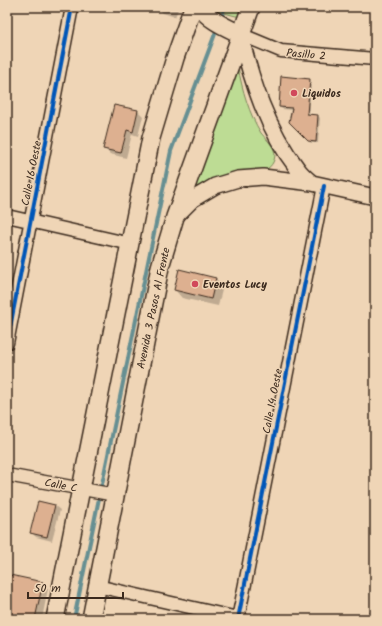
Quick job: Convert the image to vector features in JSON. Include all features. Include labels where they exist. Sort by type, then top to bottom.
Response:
[{"type":"main road","name":"Avenida 3 Pasos Al Frente","points":[[91,619],[97,586],[99,492],[131,244],[152,138],[175,58],[193,7]]},
{"type":"main road","points":[[200,7],[214,21],[235,32]]},
{"type":"main road","name":"Avenida 3 Pasos Al Frente","points":[[55,619],[99,492],[175,217],[235,32],[251,7]]},
{"type":"street","name":"Calle 16 Oeste","points":[[7,343],[72,7]]},
{"type":"street","points":[[235,32],[263,110],[283,147],[297,170],[318,185]]},
{"type":"street","name":"Pasillo 2","points":[[235,32],[281,52],[375,59]]},
{"type":"street","points":[[175,217],[193,199],[215,186],[238,179],[263,177],[318,185],[375,197]]},
{"type":"street","name":"Calle 14 Oeste","points":[[240,619],[318,185]]},
{"type":"street","points":[[7,216],[131,244]]},
{"type":"street","name":"Calle C","points":[[7,475],[99,492]]},
{"type":"street","points":[[97,586],[240,619]]},
{"type":"green space","points":[[215,7],[243,7],[240,17],[220,12]]},
{"type":"green space","points":[[238,67],[244,93],[250,110],[261,133],[273,148],[275,153],[274,159],[268,169],[258,171],[237,171],[219,178],[191,194]]},
{"type":"building","points":[[281,76],[310,79],[307,114],[318,115],[316,142],[308,141],[289,122],[292,108],[279,107]]},
{"type":"building","points":[[114,105],[138,110],[133,132],[127,130],[121,153],[103,149]]},
{"type":"building","name":"Eventos Lucy","points":[[179,269],[216,278],[211,299],[174,290]]},
{"type":"building","points":[[38,501],[55,505],[47,537],[30,533]]},
{"type":"building","points":[[10,575],[43,582],[35,619],[7,619],[9,597],[7,597],[7,590]]},
{"type":"waterway","points":[[220,20],[225,7]]},
{"type":"waterway","points":[[74,619],[171,151],[218,26]]},
{"type":"cycle path","points":[[7,343],[72,7]]},
{"type":"cycle path","points":[[238,619],[324,186]]},
{"type":"place","name":"Liquidos","points":[[294,93]]},
{"type":"place","name":"Eventos Lucy","points":[[195,284]]}]
